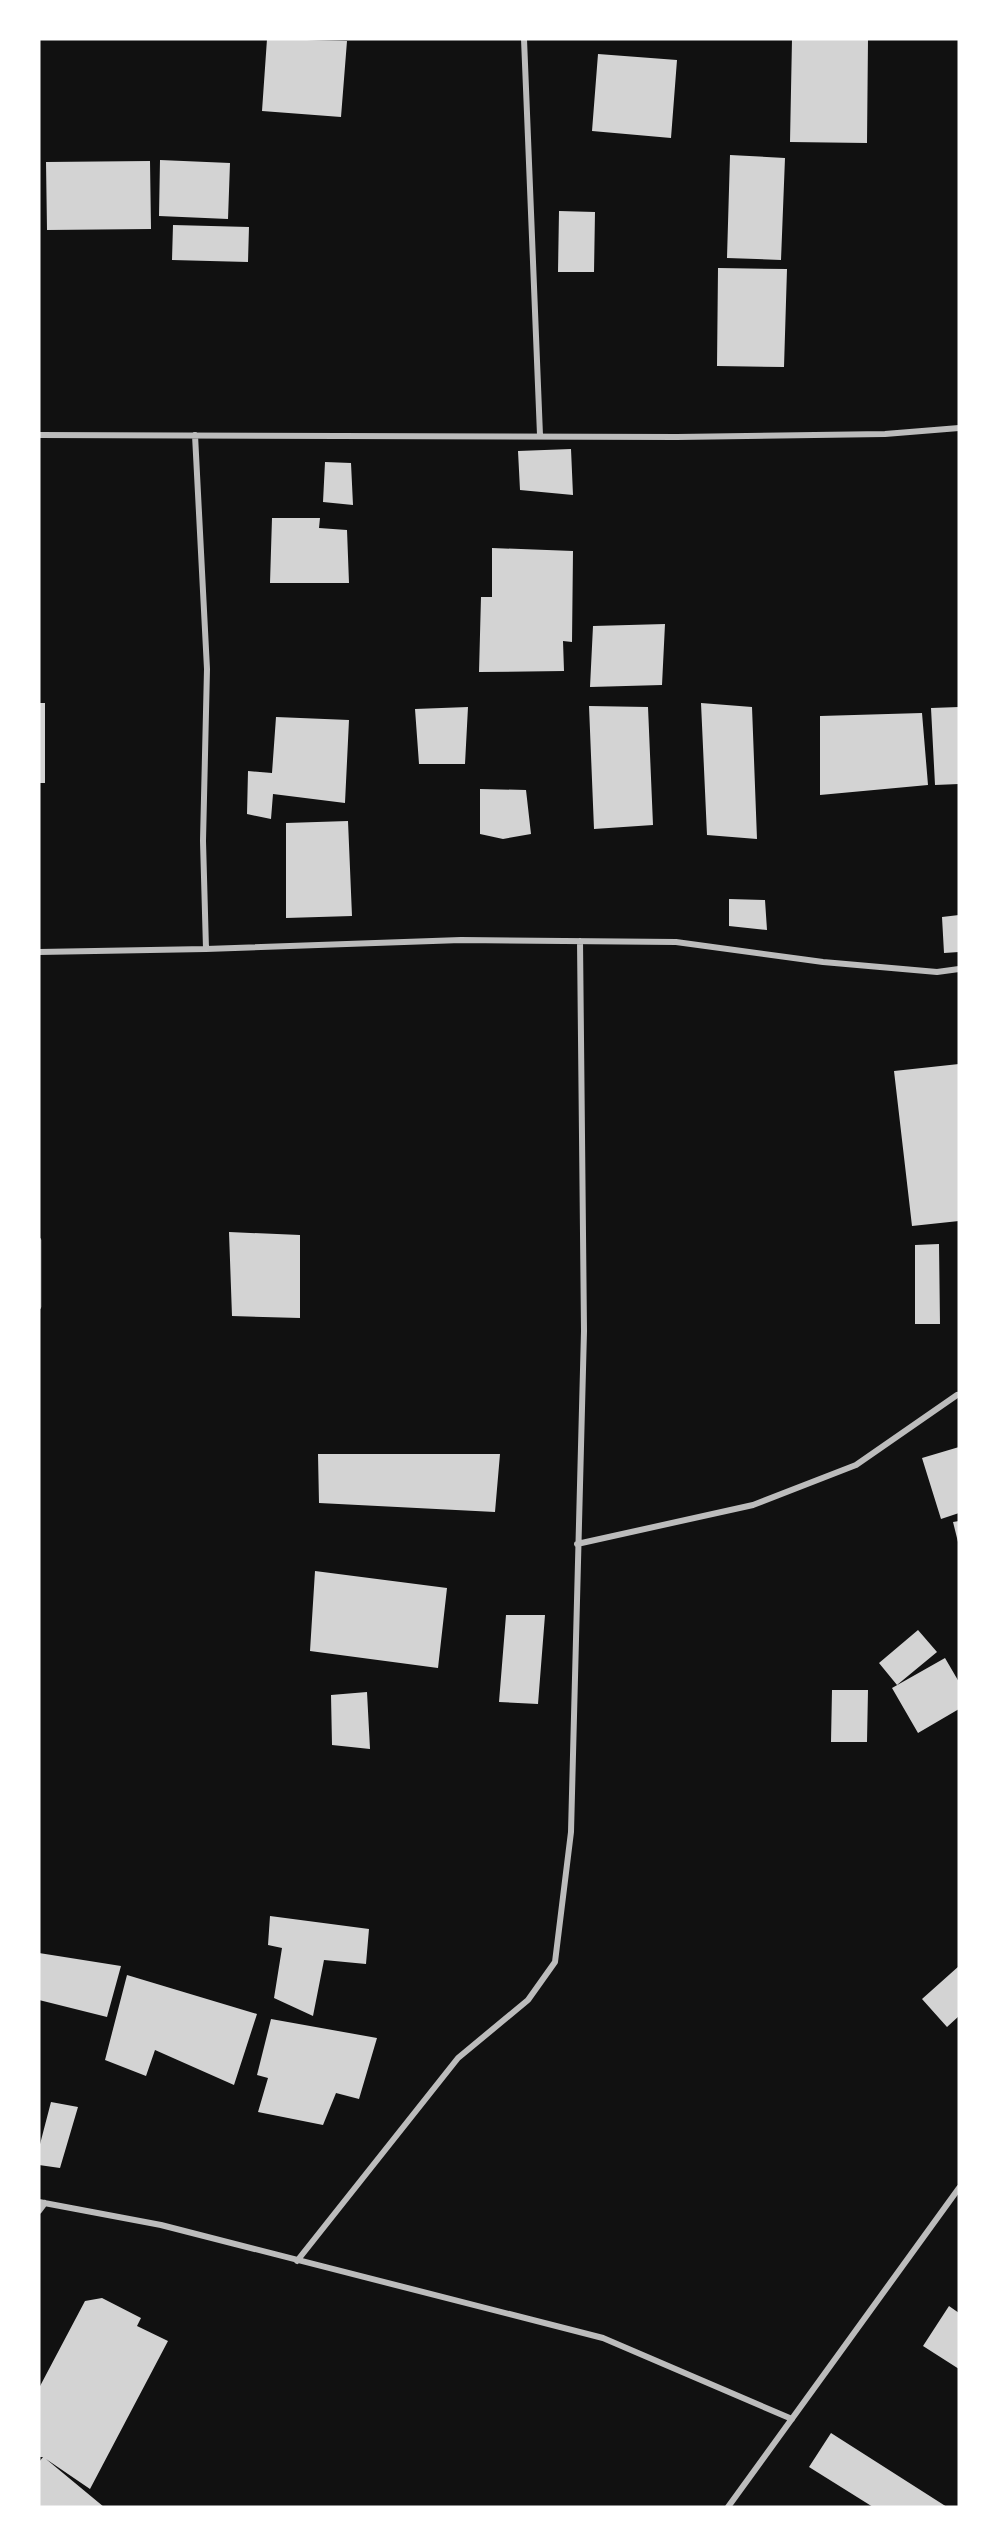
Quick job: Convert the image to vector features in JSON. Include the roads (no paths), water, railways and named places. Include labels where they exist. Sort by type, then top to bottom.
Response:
[{"type":"street","points":[[524,39],[540,435]]},
{"type":"street","points":[[39,435],[677,437],[862,434],[959,428]]},
{"type":"street","points":[[195,435],[207,669],[203,841],[206,949]]},
{"type":"street","points":[[39,952],[461,940],[676,942],[823,962],[937,972],[959,969]]},
{"type":"street","points":[[297,2261],[458,2058],[528,2000],[555,1962],[571,1832],[584,1331],[580,941]]},
{"type":"street","points":[[577,1544],[753,1505],[856,1466],[957,1395]]},
{"type":"street","points":[[728,2507],[959,2188]]},
{"type":"street","points":[[39,2211],[42,2203],[161,2225],[603,2338],[792,2419]]},
{"type":"lane","points":[[39,1240],[39,1307]]}]
